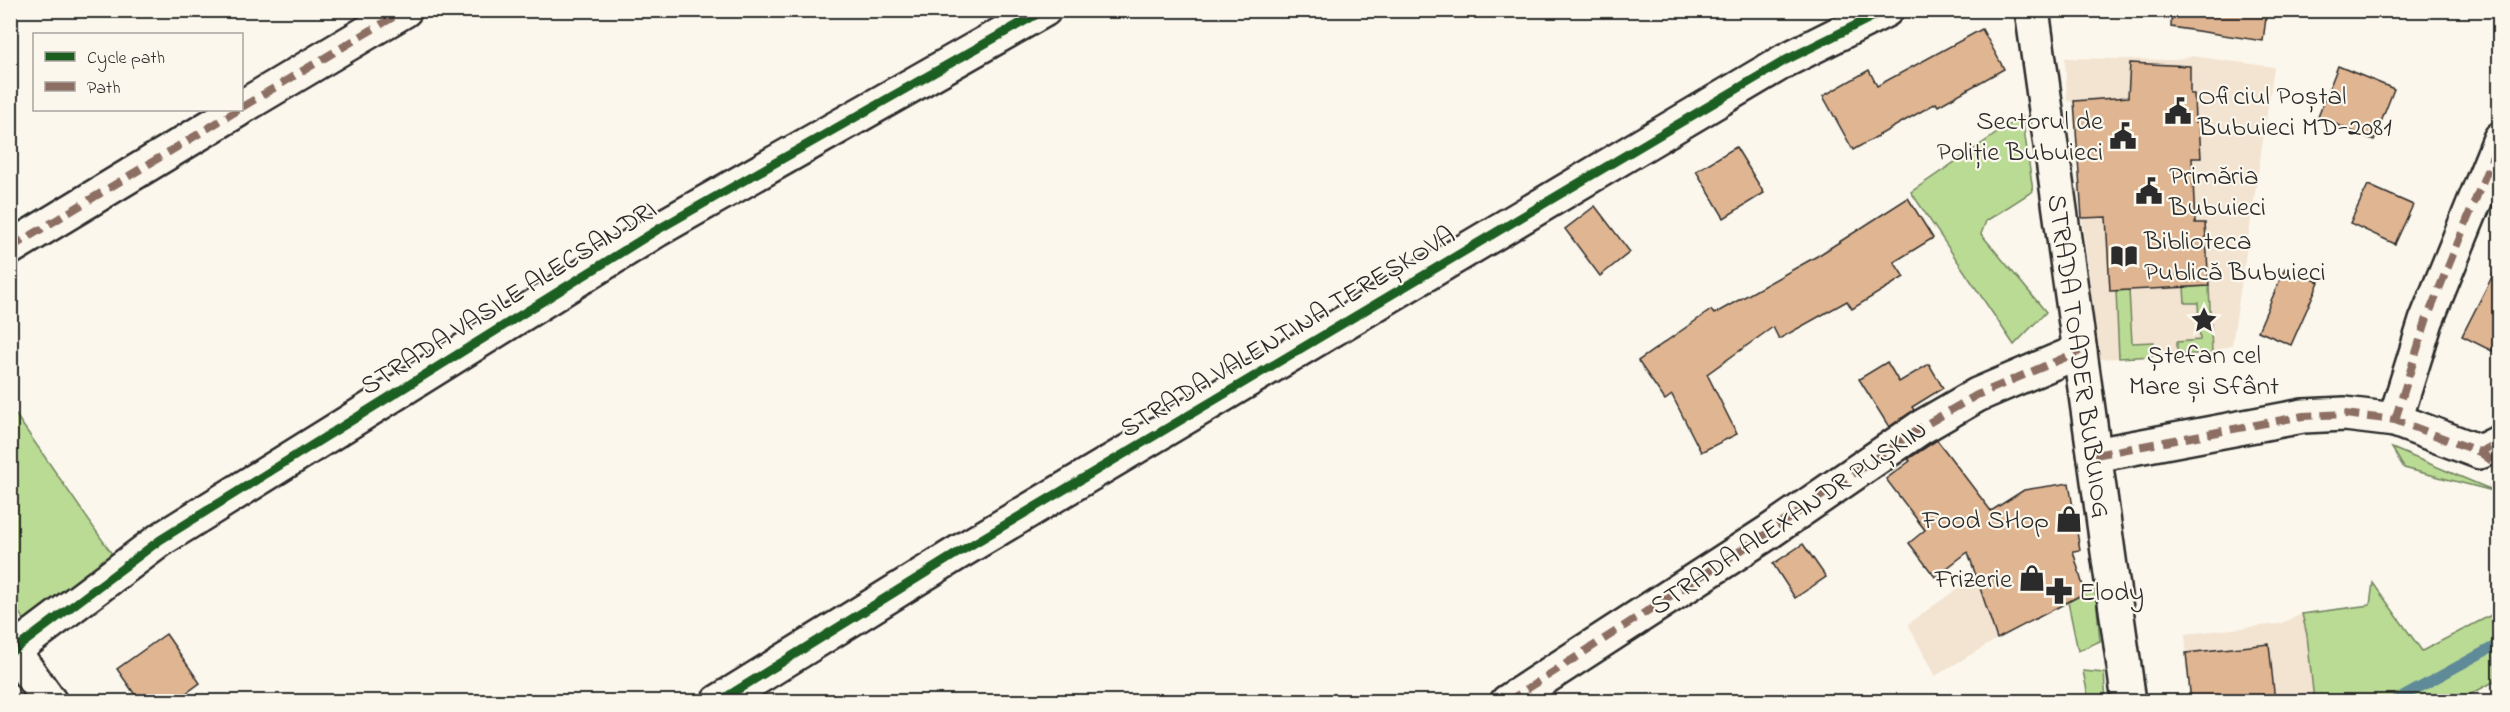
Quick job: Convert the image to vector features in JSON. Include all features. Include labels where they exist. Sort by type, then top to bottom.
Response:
[{"type":"street","points":[[243,106],[405,10]]},
{"type":"street","name":"STRADA VASILE ALECSANDRI","points":[[12,648],[160,540],[647,236],[1044,10]]},
{"type":"street","name":"STRADA VALENTINA TEREȘKOVA","points":[[718,702],[956,554],[1646,142],[1786,60],[1886,10]]},
{"type":"street","name":"STRADA TOADER BUBUIOG","points":[[2032,10],[2128,702]]},
{"type":"street","points":[[10,248],[235,111]]},
{"type":"street","points":[[2395,420],[2426,321],[2499,138]]},
{"type":"street","name":"STRADA ALEXANDR PUȘKIN","points":[[1506,702],[1769,532],[1920,428],[1997,385],[2080,351]]},
{"type":"street","points":[[2095,455],[2303,416],[2345,414],[2395,420],[2493,454]]},
{"type":"street","points":[[12,648],[50,702]]},
{"type":"shaded area","points":[[2191,56],[2274,67],[2232,345],[2212,353],[2099,359],[2082,218],[2074,102],[2067,101],[2065,58],[2173,60]]},
{"type":"shaded area","points":[[2073,551],[2085,593],[1997,639],[1935,676],[1908,624],[1988,567]]},
{"type":"shaded area","points":[[2302,614],[2307,635],[2314,701],[2191,701],[2185,634],[2280,624]]},
{"type":"green space","points":[[2022,116],[2033,191],[1986,221],[1981,234],[2046,312],[2014,345],[1911,192]]},
{"type":"green space","points":[[2209,286],[2212,353],[2177,355],[2177,342],[2200,340],[2198,303],[2185,303],[2184,287]]},
{"type":"green space","points":[[2129,290],[2132,343],[2154,342],[2154,356],[2119,358],[2116,291]]},
{"type":"green space","points":[[11,408],[112,554],[24,620],[11,601]]},
{"type":"green space","points":[[2392,448],[2497,492],[2404,468]]},
{"type":"green space","points":[[2373,583],[2422,651],[2499,611],[2499,679],[2458,701],[2314,701],[2307,635],[2302,614],[2370,605]]},
{"type":"green space","points":[[2095,586],[2100,641],[2078,651],[2068,602]]},
{"type":"green space","points":[[2083,671],[2104,673],[2106,701],[2089,701]]},
{"type":"building","points":[[2172,10],[2267,10],[2263,41],[2171,27]]},
{"type":"building","points":[[1982,29],[2004,69],[1938,106],[1936,103],[1853,150],[1823,96],[1869,70],[1877,86]]},
{"type":"building","name":"Primăria Bubuieci","points":[[2130,63],[2190,66],[2190,94],[2194,94],[2195,122],[2199,122],[2201,158],[2192,158],[2195,223],[2205,223],[2209,286],[2110,291],[2106,217],[2082,218],[2074,101],[2128,97]]},
{"type":"building","points":[[2338,66],[2394,89],[2374,140],[2318,117]]},
{"type":"building","points":[[1736,147],[1764,193],[1724,218],[1696,171]]},
{"type":"building","points":[[2368,185],[2413,205],[2395,244],[2350,223]]},
{"type":"building","points":[[1908,198],[1933,238],[1894,262],[1904,277],[1852,309],[1847,301],[1779,339],[1773,327],[1707,374],[1737,434],[1701,452],[1672,395],[1665,400],[1638,361],[1711,310],[1714,314],[1819,255]]},
{"type":"building","points":[[1595,206],[1630,252],[1600,276],[1565,229]]},
{"type":"building","points":[[2499,263],[2499,336],[2492,351],[2462,336]]},
{"type":"building","points":[[2285,268],[2319,282],[2291,345],[2258,331]]},
{"type":"building","points":[[1887,362],[1899,382],[1929,364],[1943,388],[1912,407],[1914,410],[1889,427],[1859,379]]},
{"type":"building","points":[[1937,440],[1991,511],[2024,490],[2069,483],[2080,550],[2073,551],[2085,593],[1997,639],[1968,552],[1935,577],[1909,543],[1925,530],[1886,479],[1910,461],[1908,459]]},
{"type":"building","points":[[1803,544],[1826,577],[1795,598],[1773,564]]},
{"type":"building","points":[[166,634],[200,683],[174,702],[140,702],[117,669]]},
{"type":"building","points":[[2269,644],[2275,702],[2191,702],[2186,653]]},
{"type":"waterway","points":[[2393,702],[2500,643]]},
{"type":"marked path","points":[[243,106],[405,10]]},
{"type":"marked path","points":[[10,248],[236,111]]},
{"type":"marked path","points":[[2395,420],[2426,321],[2500,139]]},
{"type":"marked path","points":[[1507,702],[1769,532],[1920,428],[1977,395],[2080,351]]},
{"type":"marked path","points":[[2095,455],[2303,416],[2345,414],[2395,420],[2480,452],[2500,442]]},
{"type":"marked path","points":[[2480,452],[2500,467]]},
{"type":"cycle path","points":[[14,650],[160,540],[657,230],[1044,10]]},
{"type":"cycle path","points":[[718,702],[956,554],[1786,60],[1886,10]]},
{"type":"place","name":"Oficiul Poștal Bubuieci MD-2081","points":[[2178,111]]},
{"type":"place","name":"Sectorul de Poliție Bubuieci","points":[[2123,136]]},
{"type":"place","name":"Primăria Bubuieci","points":[[2149,191]]},
{"type":"place","name":"Biblioteca Publică Bubuieci","points":[[2124,256]]},
{"type":"place","name":"Ștefan cel Mare și Sfânt","points":[[2204,320]]},
{"type":"place","name":"Food SHop","points":[[2069,519]]},
{"type":"place","name":"Frizerie","points":[[2032,578]]},
{"type":"place","name":"Elody","points":[[2059,591]]}]
